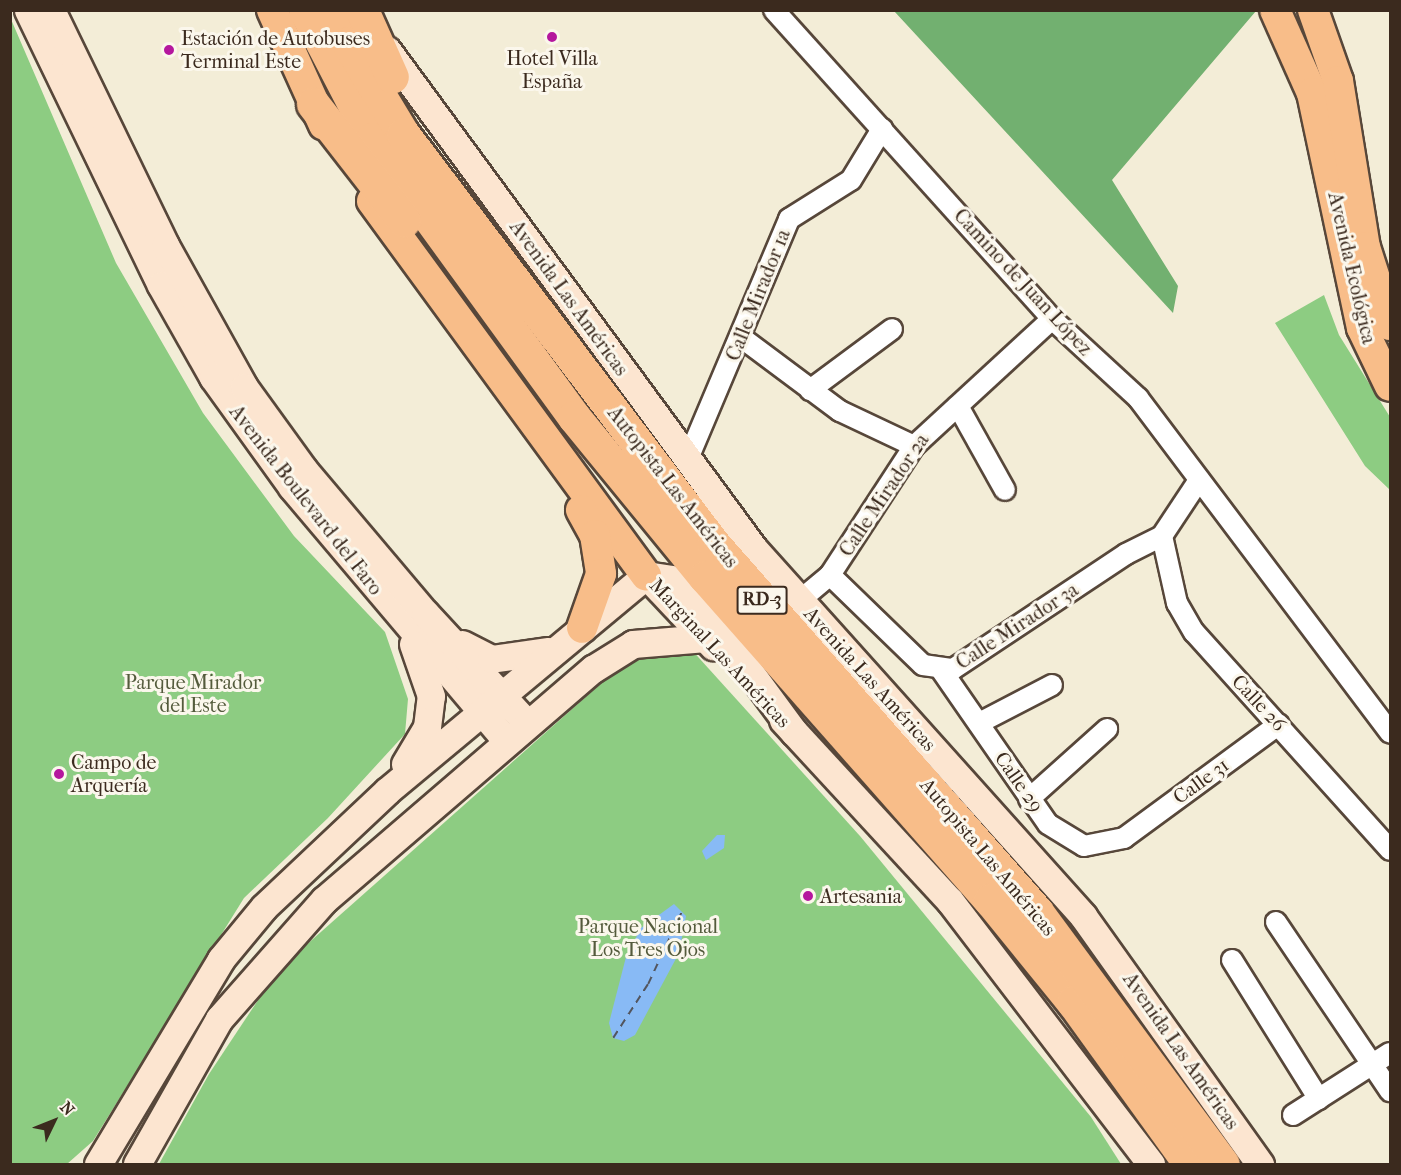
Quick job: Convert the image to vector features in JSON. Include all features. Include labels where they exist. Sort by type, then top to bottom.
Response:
[{"type":"highway","name":"Autopista Las Américas","points":[[305,10],[372,140],[561,400],[705,577],[1005,918],[1190,1164]]},
{"type":"highway","name":"Autopista Las Américas","points":[[337,10],[348,44],[403,134],[713,543],[1037,912],[1223,1164]]},
{"type":"highway","points":[[363,10],[402,95],[629,408],[713,543]]},
{"type":"highway","points":[[313,104],[525,364],[561,400]]},
{"type":"main road","points":[[272,10],[313,104],[347,165],[534,429],[646,575]]},
{"type":"main road","points":[[1275,10],[1312,93],[1338,141]]},
{"type":"main road","points":[[1313,10],[1338,81],[1338,141]]},
{"type":"main road","name":"Avenida Ecológica","points":[[1338,141],[1365,247],[1390,325]]},
{"type":"main road","name":"Avenida Ecológica","points":[[1338,141],[1362,328],[1390,386]]},
{"type":"main road","points":[[534,429],[595,535],[601,574],[582,628]]},
{"type":"street","name":"Avenida Boulevard del Faro","points":[[28,10],[161,285],[213,377],[266,455],[392,609],[481,711],[516,731]]},
{"type":"street","name":"Avenida Boulevard del Faro","points":[[51,10],[214,338],[304,470],[424,613],[501,693],[516,731]]},
{"type":"street","name":"Avenida Las Américas","points":[[363,10],[417,93],[687,461],[799,601],[1047,873],[1119,963],[1260,1164]]},
{"type":"street","name":"Camino de Juan López","points":[[774,10],[1052,319],[1138,398],[1390,733]]},
{"type":"street","name":"Calle Mirador 1a","points":[[687,461],[742,338],[789,219],[851,180],[882,129]]},
{"type":"street","name":"Calle Mirador 2a","points":[[799,601],[830,575],[914,446],[1052,319]]},
{"type":"street","points":[[810,390],[892,329]]},
{"type":"street","points":[[742,338],[840,411],[914,446]]},
{"type":"street","points":[[958,406],[1005,490]]},
{"type":"street","name":"Calle Mirador 3a","points":[[830,575],[923,665],[942,671],[962,664],[1126,554],[1162,536],[1199,480]]},
{"type":"street","name":"Calle 26","points":[[1162,536],[1184,617],[1279,724],[1388,841]]},
{"type":"street","points":[[98,1160],[221,959],[314,856],[501,693],[646,575],[671,579],[694,596],[794,732],[950,901],[1091,1078],[1151,1164]]},
{"type":"street","name":"Marginal Las Américas","points":[[646,575],[794,732]]},
{"type":"street","points":[[387,791],[421,742],[430,696],[421,658],[392,609]]},
{"type":"street","points":[[424,613],[456,641],[491,659],[518,659],[558,648]]},
{"type":"street","points":[[137,1164],[219,1019],[266,962],[324,900],[516,731],[633,644],[706,638]]},
{"type":"street","name":"Calle 29","points":[[942,671],[981,722],[1029,800],[1074,843],[1097,848],[1124,838]]},
{"type":"street","points":[[981,722],[1052,685]]},
{"type":"street","name":"Calle 31","points":[[1124,838],[1279,724]]},
{"type":"street","points":[[1029,800],[1107,729]]},
{"type":"street","points":[[1276,922],[1390,1091]]},
{"type":"street","points":[[1232,960],[1319,1099]]},
{"type":"street","points":[[1293,1115],[1390,1053]]},
{"type":"green space","points":[[894,11],[1256,11],[1112,180],[1178,286],[1173,313]]},
{"type":"green space","name":"Parque Mirador del Este","points":[[10,17],[116,263],[203,413],[294,536],[385,632],[408,699],[405,734],[328,818],[244,898],[93,1141],[67,1164],[10,1164]]},
{"type":"green space","points":[[1324,295],[1339,335],[1390,417],[1390,490],[1365,466],[1275,323]]},
{"type":"green space","name":"Parque Nacional Los Tres Ojos","points":[[642,647],[690,648],[860,836],[1091,1117],[1121,1164],[159,1164],[209,1074],[278,970]]},
{"type":"water","points":[[717,835],[725,835],[724,848],[706,860],[702,851]]},
{"type":"water","points":[[674,904],[686,916],[679,953],[635,1035],[624,1041],[613,1038],[609,1023],[626,957],[641,928]]},
{"type":"ferry route","points":[[613,1038],[648,984],[682,911]]},
{"type":"place","name":"Hotel Villa España","points":[[552,37]]},
{"type":"place","name":"Estación de Autobuses Terminal Este","points":[[169,50]]},
{"type":"place","name":"Campo de Arquería","points":[[59,774]]},
{"type":"place","name":"Artesania","points":[[808,896]]}]
